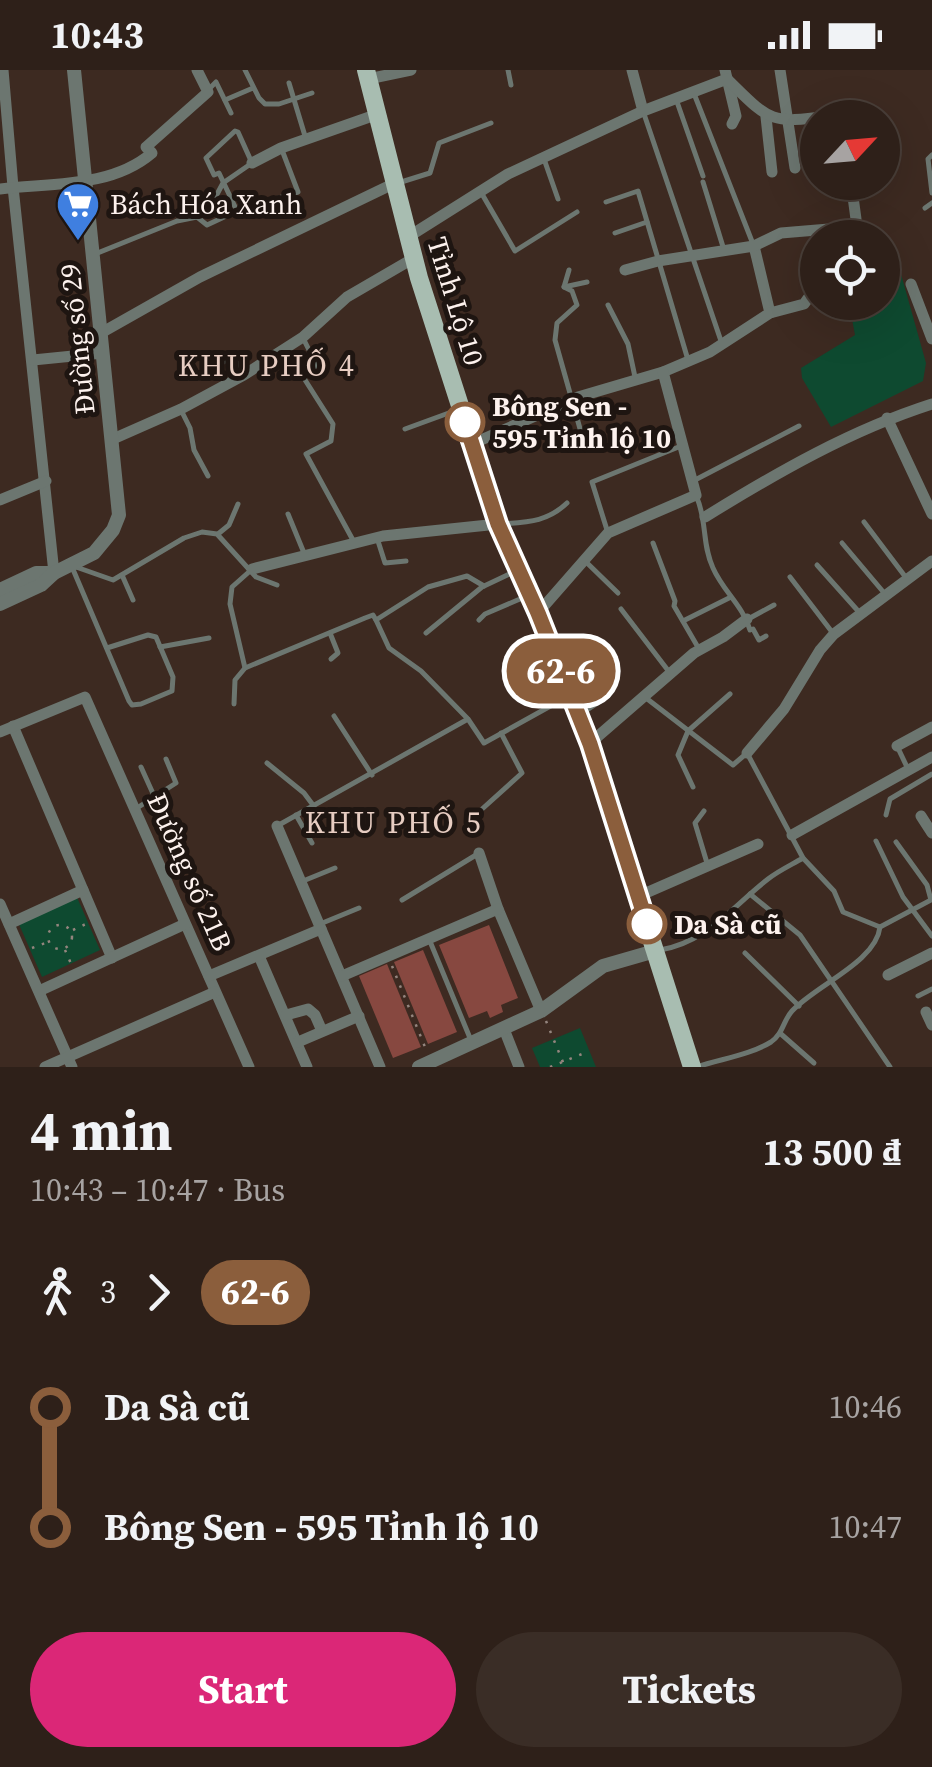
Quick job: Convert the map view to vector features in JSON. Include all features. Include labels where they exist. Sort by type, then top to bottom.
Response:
[{"type":"main road","points":[[367,74],[378,114]]},
{"type":"main road","name":"Tỉnh Lộ 10","points":[[378,114],[414,258],[498,524],[590,744],[655,951]]},
{"type":"main road","points":[[655,951],[694,1067]]},
{"type":"street","points":[[0,604],[42,585],[54,572],[33,360],[6,188],[3,70]]},
{"type":"street","name":"Đường số 29","points":[[72,565],[91,555],[106,540],[119,515],[74,70]]},
{"type":"street","points":[[6,188],[122,174],[138,165],[152,153],[146,147],[208,92],[197,70]]},
{"type":"street","points":[[367,74],[411,70]]},
{"type":"street","points":[[632,70],[643,112]]},
{"type":"street","points":[[780,70],[795,168]]},
{"type":"street","points":[[726,75],[766,117],[800,120]]},
{"type":"street","points":[[408,237],[508,174],[726,75]]},
{"type":"street","points":[[726,75],[736,116],[732,124]]},
{"type":"street","points":[[252,163],[281,148],[378,114]]},
{"type":"street","points":[[766,117],[772,172]]},
{"type":"street","points":[[101,334],[200,277],[395,183]]},
{"type":"street","points":[[625,270],[754,246],[781,233],[800,233]]},
{"type":"street","points":[[754,246],[770,313]]},
{"type":"street","points":[[114,438],[244,375],[303,338],[347,298],[414,258]]},
{"type":"street","points":[[911,284],[932,338]]},
{"type":"street","points":[[472,444],[574,399],[663,372],[722,344],[770,313],[800,305]]},
{"type":"street","points":[[33,360],[103,353]]},
{"type":"street","points":[[538,613],[608,533],[696,495],[663,372]]},
{"type":"street","points":[[706,516],[776,473],[888,418],[932,404]]},
{"type":"street","points":[[888,418],[932,514]]},
{"type":"street","points":[[0,500],[46,481]]},
{"type":"street","points":[[252,568],[378,538],[498,524]]},
{"type":"street","points":[[747,753],[784,709],[834,634],[932,561]]},
{"type":"street","points":[[0,590],[36,572],[54,572],[72,565]]},
{"type":"street","points":[[590,744],[670,672],[747,620]]},
{"type":"street","name":"Đường số 21B","points":[[13,726],[85,697],[249,1067]]},
{"type":"street","points":[[0,732],[13,726],[112,958]]},
{"type":"street","points":[[897,746],[932,727]]},
{"type":"street","points":[[792,835],[932,756]]},
{"type":"street","points":[[921,816],[932,833]]},
{"type":"street","points":[[277,826],[380,1067]]},
{"type":"street","points":[[639,896],[758,844]]},
{"type":"street","points":[[478,853],[541,1010]]},
{"type":"street","points":[[10,924],[83,890]]},
{"type":"street","points":[[0,904],[70,1062]]},
{"type":"street","points":[[342,976],[498,909]]},
{"type":"street","points":[[39,992],[185,924]]},
{"type":"street","points":[[208,976],[320,927]]},
{"type":"street","points":[[419,1067],[541,1010],[603,966],[655,951]]},
{"type":"street","points":[[888,975],[932,952]]},
{"type":"street","points":[[260,956],[307,1067]]},
{"type":"street","points":[[45,1067],[70,1062],[215,992]]},
{"type":"street","points":[[286,1015],[308,1009],[322,1031]]},
{"type":"street","points":[[926,1012],[932,1026]]},
{"type":"street","points":[[298,1042],[358,1016]]},
{"type":"street","points":[[504,1029],[518,1067]]},
{"type":"lane","points":[[244,70],[265,104],[312,93]]},
{"type":"lane","points":[[508,70],[511,85]]},
{"type":"lane","points":[[208,92],[208,86],[215,82],[232,113]]},
{"type":"lane","points":[[289,84],[306,139]]},
{"type":"lane","points":[[226,100],[253,88]]},
{"type":"lane","points":[[693,91],[754,246]]},
{"type":"lane","points":[[676,99],[724,250]]},
{"type":"lane","points":[[643,112],[722,344]]},
{"type":"lane","points":[[395,183],[430,173],[438,143],[492,123]]},
{"type":"lane","points":[[92,255],[197,216],[215,198],[222,184],[252,163],[238,132],[231,133],[206,158],[222,184],[236,211]]},
{"type":"lane","points":[[197,216],[207,225],[236,211],[298,192],[281,148]]},
{"type":"lane","points":[[932,155],[928,159],[932,193]]},
{"type":"lane","points":[[543,158],[558,198]]},
{"type":"lane","points":[[606,202],[638,190],[688,361]]},
{"type":"lane","points":[[480,192],[515,251],[577,212]]},
{"type":"lane","points":[[925,208],[932,203]]},
{"type":"lane","points":[[614,233],[647,222]]},
{"type":"lane","points":[[564,287],[569,270]]},
{"type":"lane","points":[[564,287],[588,282]]},
{"type":"lane","points":[[564,287],[572,291],[578,305],[556,323],[556,340],[586,450]]},
{"type":"lane","points":[[608,305],[628,344],[636,380]]},
{"type":"lane","points":[[303,338],[317,366],[300,372],[332,424],[331,440],[306,454],[355,544]]},
{"type":"lane","points":[[196,378],[233,356],[244,375]]},
{"type":"lane","points":[[180,409],[208,476]]},
{"type":"lane","points":[[405,429],[460,409]]},
{"type":"lane","points":[[693,482],[799,426]]},
{"type":"lane","points":[[608,533],[592,482],[681,446]]},
{"type":"lane","points":[[696,495],[706,516],[704,539],[712,566],[750,630],[759,640],[766,636]]},
{"type":"lane","points":[[498,524],[536,521],[554,515],[567,503]]},
{"type":"lane","points":[[218,534],[229,525],[238,504]]},
{"type":"lane","points":[[288,514],[304,555]]},
{"type":"lane","points":[[864,522],[907,578]]},
{"type":"lane","points":[[72,565],[113,580],[184,538],[202,532],[218,534],[256,576],[277,586]]},
{"type":"lane","points":[[378,538],[385,563],[406,561]]},
{"type":"lane","points":[[653,543],[674,606],[700,651]]},
{"type":"lane","points":[[842,543],[885,594]]},
{"type":"lane","points":[[584,560],[618,593]]},
{"type":"lane","points":[[72,565],[128,701],[141,704],[172,691],[174,686],[156,636],[107,648]]},
{"type":"lane","points":[[817,565],[860,612]]},
{"type":"lane","points":[[244,668],[230,604],[232,587],[252,568]]},
{"type":"lane","points":[[426,633],[484,586],[519,570]]},
{"type":"lane","points":[[122,576],[133,600]]},
{"type":"lane","points":[[790,576],[834,634]]},
{"type":"lane","points":[[376,620],[428,588],[456,577],[475,578],[484,586]]},
{"type":"lane","points":[[480,620],[485,614],[530,594]]},
{"type":"lane","points":[[683,621],[732,596]]},
{"type":"lane","points":[[747,620],[774,604]]},
{"type":"lane","points":[[620,608],[670,672]]},
{"type":"lane","points":[[234,704],[235,680],[244,668],[373,615],[389,648],[422,671],[468,719],[484,742],[601,678]]},
{"type":"lane","points":[[330,633],[338,653],[332,659]]},
{"type":"lane","points":[[160,647],[210,638]]},
{"type":"lane","points":[[693,788],[678,755],[688,731],[730,694]]},
{"type":"lane","points":[[579,716],[608,696]]},
{"type":"lane","points":[[644,696],[733,765],[747,753],[803,858],[834,891],[843,912],[880,927],[931,900],[927,886],[896,842]]},
{"type":"lane","points":[[334,716],[372,775]]},
{"type":"lane","points":[[277,826],[468,719]]},
{"type":"lane","points":[[481,810],[522,773],[501,733]]},
{"type":"lane","points":[[897,746],[908,770]]},
{"type":"lane","points":[[135,809],[176,783],[166,759]]},
{"type":"lane","points":[[267,763],[313,806]]},
{"type":"lane","points":[[141,767],[155,798]]},
{"type":"lane","points":[[886,815],[890,799],[932,774]]},
{"type":"lane","points":[[704,811],[695,822],[708,866]]},
{"type":"lane","points":[[296,815],[312,843]]},
{"type":"lane","points":[[876,841],[903,897],[932,936]]},
{"type":"lane","points":[[402,900],[478,853]]},
{"type":"lane","points":[[655,951],[673,948],[707,932],[769,878],[803,858]]},
{"type":"lane","points":[[300,882],[335,868]]},
{"type":"lane","points":[[750,894],[800,935],[890,1067]]},
{"type":"lane","points":[[320,927],[359,908]]},
{"type":"lane","points":[[694,1067],[769,1044],[780,1034],[792,1012],[829,980],[851,967],[878,940],[880,927]]},
{"type":"lane","points":[[430,939],[473,1044]]},
{"type":"lane","points":[[745,952],[799,1006]]},
{"type":"lane","points":[[918,996],[932,989]]},
{"type":"lane","points":[[780,1034],[814,1063]]},
{"type":"path","points":[[71,931],[70,944],[64,949],[57,949],[50,942],[50,930],[56,926],[71,931],[96,920]]},
{"type":"path","points":[[22,952],[50,942]]},
{"type":"path","points":[[64,949],[76,974]]},
{"type":"path","points":[[389,960],[427,1052]]},
{"type":"path","points":[[541,1010],[564,1064]]},
{"type":"path","points":[[550,1067],[587,1052]]},
{"type":"green space","points":[[900,271],[926,363],[923,381],[831,427],[802,378],[801,368],[855,335],[852,320],[900,320]]},
{"type":"green space","points":[[76,895],[100,950],[42,977],[18,922]]},
{"type":"green space","points":[[580,1028],[596,1067],[540,1067],[532,1048]]},
{"type":"building","points":[[489,925],[518,998],[501,1005],[503,1012],[490,1018],[487,1011],[469,1018],[439,945]]},
{"type":"building","points":[[423,950],[457,1032],[428,1044],[394,962]]},
{"type":"building","points":[[387,964],[421,1047],[393,1058],[359,976]]},
{"type":"bus line","name":"62-6","points":[[465,422],[498,524],[590,744],[647,924]]},
{"type":"place","name":"Bách Hóa Xanh","points":[[78,242]]},
{"type":"place","name":"Bông Sen - 595 Tỉnh lộ 10","points":[[465,422]]},
{"type":"place","name":"Da Sà cũ","points":[[647,924]]},
{"type":"district","name":"KHU PHỐ 4","points":[[267,366]]},
{"type":"district","name":"KHU PHỐ 5","points":[[394,823]]}]
